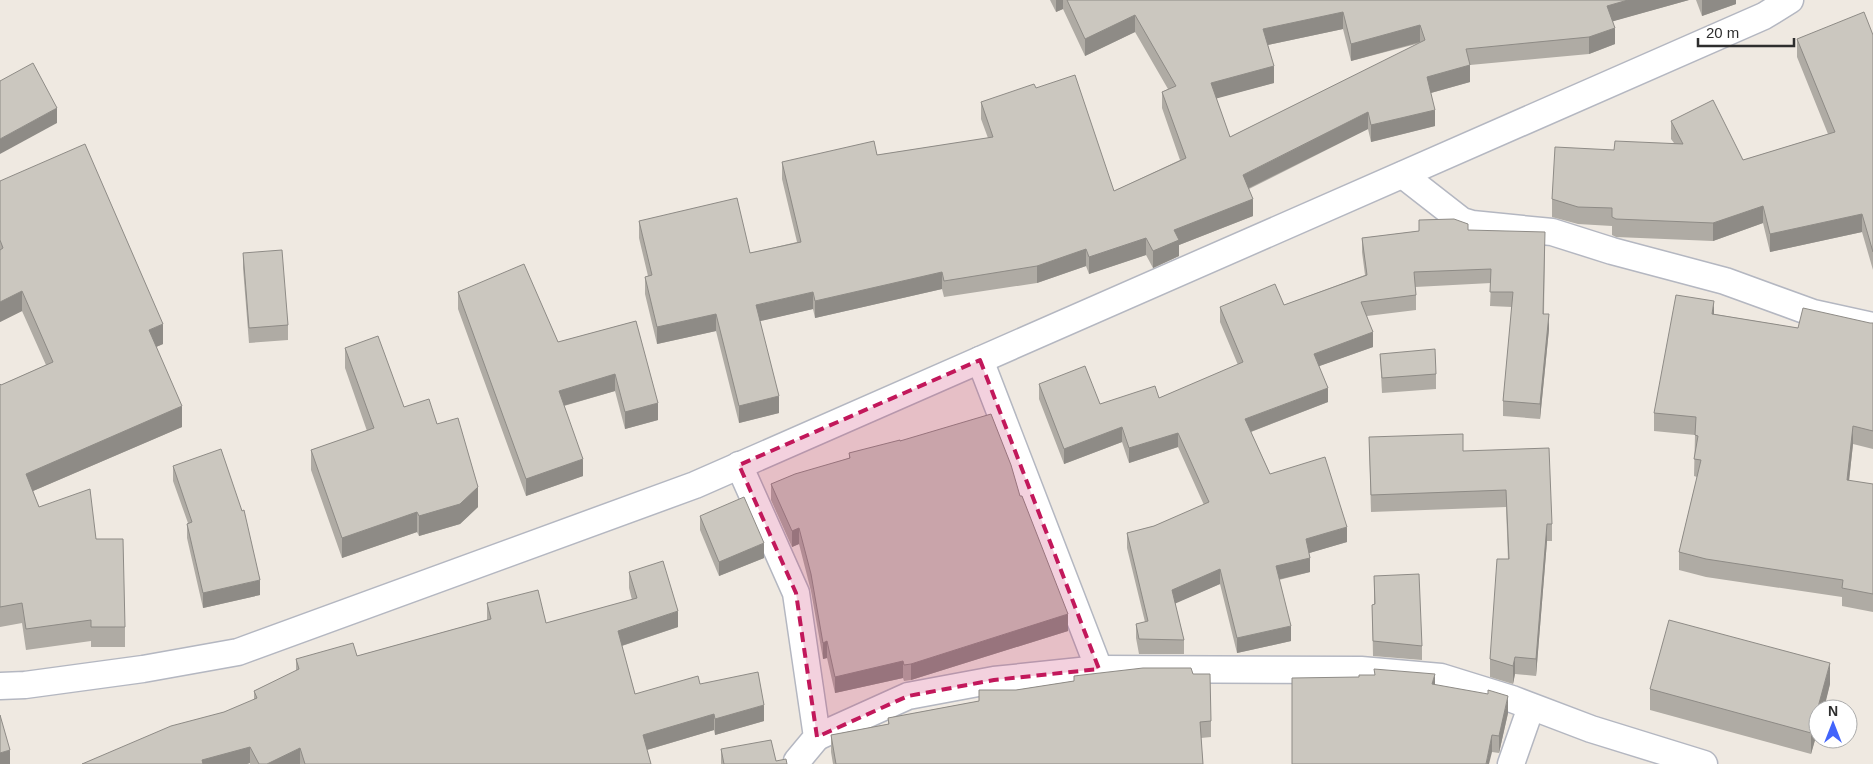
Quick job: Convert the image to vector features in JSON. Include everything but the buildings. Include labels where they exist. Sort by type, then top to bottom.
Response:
[{"type":"street","points":[[0,686],[25,685],[143,669],[238,652],[695,485],[1764,16],[1790,0]]},
{"type":"street","points":[[1403,175],[1462,221],[1472,224],[1552,232],[1612,251],[1725,281],[1813,313],[1873,326]]},
{"type":"street","points":[[980,360],[1099,669]]},
{"type":"street","points":[[739,465],[796,593],[817,737]]},
{"type":"street","points":[[797,764],[797,761],[817,737],[908,696],[994,680],[1099,669],[1361,670],[1441,677],[1591,729],[1704,764]]},
{"type":"street","points":[[1511,764],[1531,707]]},
{"type":"highlighted area","points":[[980,360],[1099,669],[994,680],[908,696],[817,737],[796,593],[739,465]]}]
